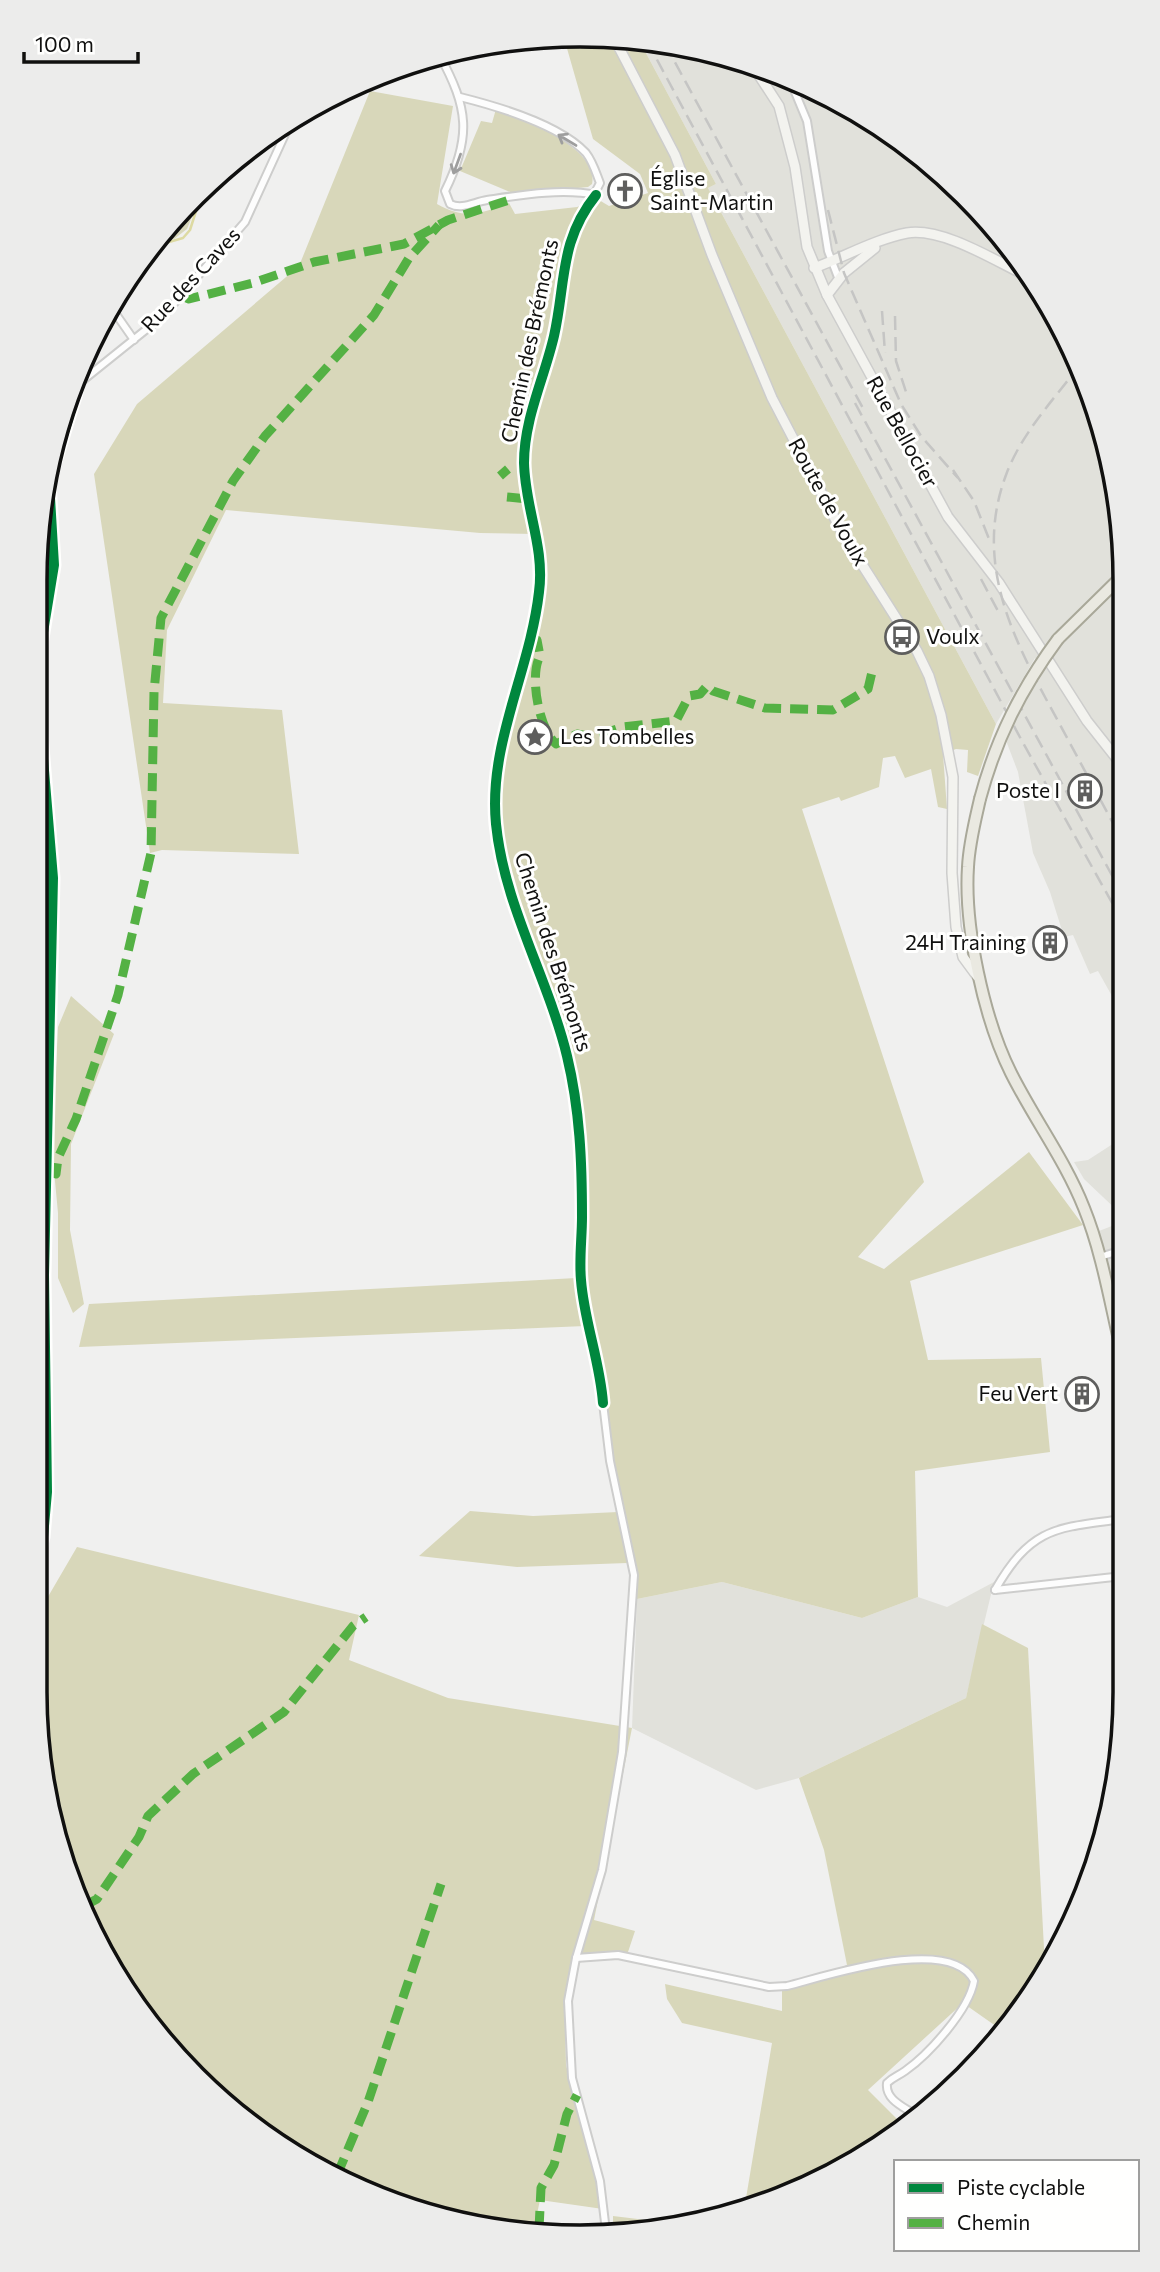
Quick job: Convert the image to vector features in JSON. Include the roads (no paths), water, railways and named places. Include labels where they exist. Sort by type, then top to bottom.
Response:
[{"type":"main road","name":"Route de Voulx","points":[[620,49],[675,155],[712,255],[772,398],[844,536],[917,651],[929,676],[952,769],[952,873],[956,927],[963,957],[979,978]]},
{"type":"main road","name":"Rue Bellocier","points":[[762,80],[779,106],[791,147],[807,247],[827,295],[948,517],[999,583],[1087,721],[1113,754]]},
{"type":"main road","points":[[814,268],[907,233],[938,236],[1013,270]]},
{"type":"main road","points":[[827,295],[839,280],[882,242]]},
{"type":"main road","points":[[1113,586],[1058,639],[1027,682],[1003,727],[980,799],[969,850],[967,888],[979,978],[997,1042],[1065,1165],[1085,1210],[1100,1257],[1113,1314]]},
{"type":"street","points":[[444,64],[460,97],[465,132],[460,157],[445,191],[450,204],[463,206],[485,200],[558,193],[596,195],[600,183],[593,164],[584,151],[504,108],[460,97]]},
{"type":"street","points":[[796,93],[807,121],[831,262],[839,280]]},
{"type":"street","name":"Rue des Caves","points":[[89,375],[134,340],[182,296],[246,222],[284,137]]},
{"type":"street","name":"Chemin des Brémonts","points":[[596,195],[569,243],[554,334],[525,441],[526,496],[541,551],[540,592],[531,638],[495,772],[494,800],[500,854],[509,888],[556,1013],[574,1088],[581,1154],[581,1283],[598,1362],[610,1461],[632,1562],[632,1617],[622,1752],[606,1852],[576,1958],[568,2001],[572,2078],[600,2181],[605,2224]]},
{"type":"street","points":[[118,316],[134,340]]},
{"type":"street","name":"Rue des Caves","points":[[47,599],[54,550],[51,517]]},
{"type":"street","points":[[48,550],[54,550]]},
{"type":"street","name":"Rue des Caves","points":[[47,807],[53,878],[47,1129]]},
{"type":"street","points":[[1100,1257],[1113,1253]]},
{"type":"street","points":[[1113,1520],[1054,1528],[1012,1561],[995,1590],[1113,1577]]},
{"type":"street","points":[[576,1958],[618,1955],[769,1987],[787,1986],[898,1961],[937,1959],[956,1963],[969,1972],[974,1981],[967,2004],[960,2016],[905,2071],[887,2083],[886,2091],[890,2098],[909,2111]]},
{"type":"waterway","points":[[168,242],[183,238],[190,230],[196,210]]},
{"type":"railway","points":[[653,52],[1022,741],[1113,905]]},
{"type":"railway","points":[[671,55],[864,410]]},
{"type":"railway","points":[[828,210],[844,273],[901,404],[921,436],[958,478]]},
{"type":"railway","points":[[882,311],[885,353]]},
{"type":"railway","points":[[895,316],[896,361],[906,392]]},
{"type":"railway","points":[[1072,375],[1029,431],[1006,475],[997,509],[994,541],[996,573],[1014,633],[1027,663],[1113,823]]},
{"type":"railway","points":[[855,403],[1113,877]]},
{"type":"railway","points":[[953,470],[974,501],[991,544]]},
{"type":"railway","points":[[981,579],[999,613]]},
{"type":"place","name":"Église Saint-Martin","points":[[625,191]]},
{"type":"place","name":"Voulx","points":[[902,637]]},
{"type":"place","name":"Les Tombelles","points":[[535,737]]},
{"type":"place","name":"Poste I","points":[[1085,791]]},
{"type":"place","name":"24H Training","points":[[1050,943]]},
{"type":"place","name":"Feu Vert","points":[[1082,1394]]}]
